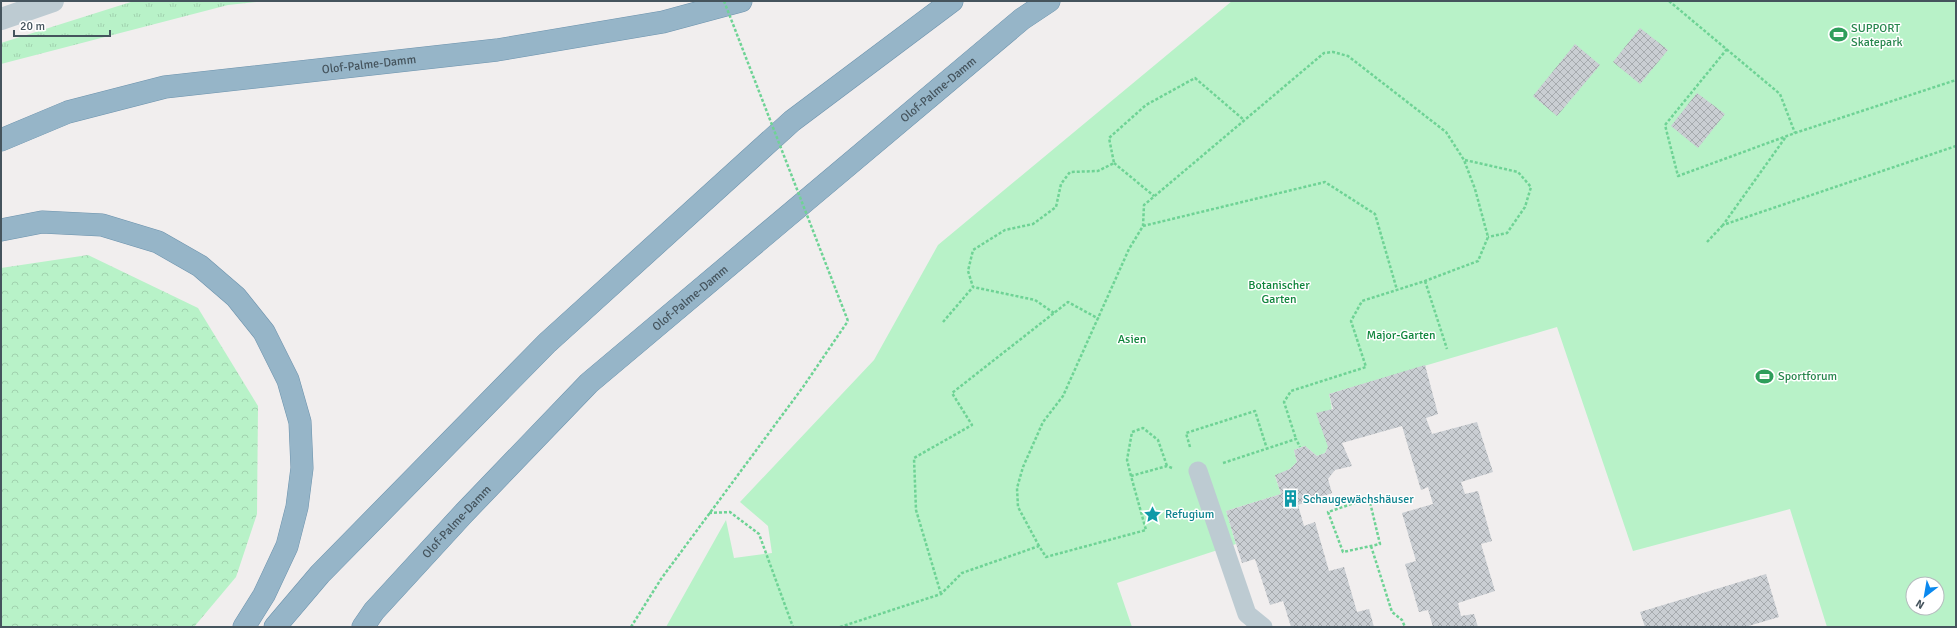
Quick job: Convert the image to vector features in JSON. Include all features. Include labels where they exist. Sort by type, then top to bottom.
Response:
[{"type":"highway","name":"Olof-Palme-Damm","points":[[1,140],[68,112],[165,87],[497,50],[663,22],[741,1]]},
{"type":"highway","points":[[275,627],[320,574],[553,337],[792,121],[952,1]]},
{"type":"highway","name":"Olof-Palme-Damm","points":[[366,622],[464,513],[589,383],[1022,19],[1049,1]]},
{"type":"highway","points":[[1,230],[42,222],[102,226],[158,242],[200,266],[236,296],[264,332],[290,387],[300,422],[302,468],[297,507],[287,546],[264,595],[244,627]]},
{"type":"street","points":[[1,19],[53,1]]},
{"type":"lane","points":[[1198,471],[1247,614],[1263,627]]},
{"type":"path","points":[[631,627],[661,579],[708,513],[803,386],[848,321],[724,1]]},
{"type":"path","points":[[1669,1],[1780,94],[1795,133]]},
{"type":"path","points":[[1727,49],[1665,125],[1678,176],[1795,133],[1956,80]]},
{"type":"path","points":[[1167,466],[1158,440],[1143,428],[1132,432],[1127,460],[1146,530],[1046,557],[1018,507],[1017,488],[1023,466],[1043,422],[1063,396],[1129,249],[1143,226],[1144,205],[1324,54],[1333,52],[1348,56],[1446,132],[1464,160],[1475,189],[1488,237],[1478,261],[1425,281],[1362,301],[1351,321],[1366,367],[1291,391],[1284,402],[1300,447]]},
{"type":"path","points":[[1154,196],[1114,163],[1109,138],[1146,105],[1195,78],[1244,120]]},
{"type":"path","points":[[1707,242],[1723,225],[1786,137]]},
{"type":"path","points":[[1723,225],[1956,146]]},
{"type":"path","points":[[1464,160],[1518,172],[1531,187],[1525,207],[1507,233],[1488,237]]},
{"type":"path","points":[[973,287],[968,271],[973,250],[1005,230],[1033,224],[1056,207],[1061,184],[1070,172],[1098,171],[1114,163]]},
{"type":"path","points":[[1143,226],[1325,182],[1375,214],[1397,290]]},
{"type":"path","points":[[1425,281],[1448,349]]},
{"type":"path","points":[[973,287],[1035,300],[1054,313]]},
{"type":"path","points":[[944,322],[973,287]]},
{"type":"path","points":[[941,594],[916,510],[914,458],[972,425],[952,392],[1068,302],[1098,319]]},
{"type":"path","points":[[1198,471],[1186,433],[1255,411],[1267,449]]},
{"type":"path","points":[[1131,476],[1167,466],[1188,474],[1296,439]]},
{"type":"path","points":[[1368,498],[1380,544],[1371,546],[1343,552],[1328,512],[1368,498]]},
{"type":"path","points":[[708,513],[730,512],[759,534],[793,627]]},
{"type":"path","points":[[840,627],[941,594],[962,573],[1040,546]]},
{"type":"path","points":[[1371,546],[1392,612],[1402,620],[1405,627]]},
{"type":"green space","points":[[134,1],[265,1],[228,5],[1,64],[1,43]]},
{"type":"green space","points":[[1232,1],[1956,1],[1956,627],[1827,627],[1790,509],[1633,551],[1557,327],[1329,394],[1332,409],[1332,432],[1325,453],[1317,456],[1305,446],[1294,450],[1297,462],[1290,469],[1275,476],[1281,494],[1226,511],[1236,544],[1117,583],[1132,627],[666,627],[726,520],[734,558],[772,553],[768,526],[740,502],[874,360],[938,245]]},
{"type":"green space","points":[[88,255],[198,308],[258,406],[257,514],[236,577],[194,627],[1,627],[1,268]]},
{"type":"building","points":[[1640,28],[1668,50],[1640,84],[1613,62]]},
{"type":"building","points":[[1575,44],[1600,65],[1557,116],[1533,96]]},
{"type":"building","points":[[1697,93],[1725,114],[1698,148],[1671,126]]},
{"type":"building","name":"Schaugewächshäuser","points":[[1425,365],[1438,414],[1426,418],[1432,434],[1477,422],[1493,472],[1461,482],[1465,494],[1478,491],[1492,541],[1481,544],[1495,591],[1458,603],[1461,616],[1474,614],[1478,627],[1433,627],[1428,610],[1419,612],[1405,564],[1416,561],[1402,513],[1433,504],[1428,487],[1421,490],[1402,426],[1342,443],[1352,466],[1335,470],[1328,479],[1332,493],[1298,505],[1304,526],[1315,522],[1329,571],[1344,567],[1357,612],[1369,609],[1374,627],[1291,627],[1283,601],[1270,605],[1255,559],[1242,563],[1226,511],[1281,494],[1275,475],[1290,469],[1297,462],[1294,450],[1305,446],[1317,456],[1325,453],[1328,447],[1316,413],[1333,409],[1329,394]]},
{"type":"building","points":[[1766,574],[1779,617],[1745,627],[1645,627],[1640,612]]},
{"type":"place","name":"SUPPORT Skatepark","points":[[1838,35]]},
{"type":"place","name":"Sportforum","points":[[1765,376]]},
{"type":"place","name":"Schaugewächshäuser","points":[[1290,499]]},
{"type":"place","name":"Refugium","points":[[1152,514]]},
{"type":"park label","name":"Botanischer Garten","points":[[1279,292]]},
{"type":"park label","name":"Major-Garten","points":[[1401,335]]},
{"type":"park label","name":"Asien","points":[[1132,339]]}]
